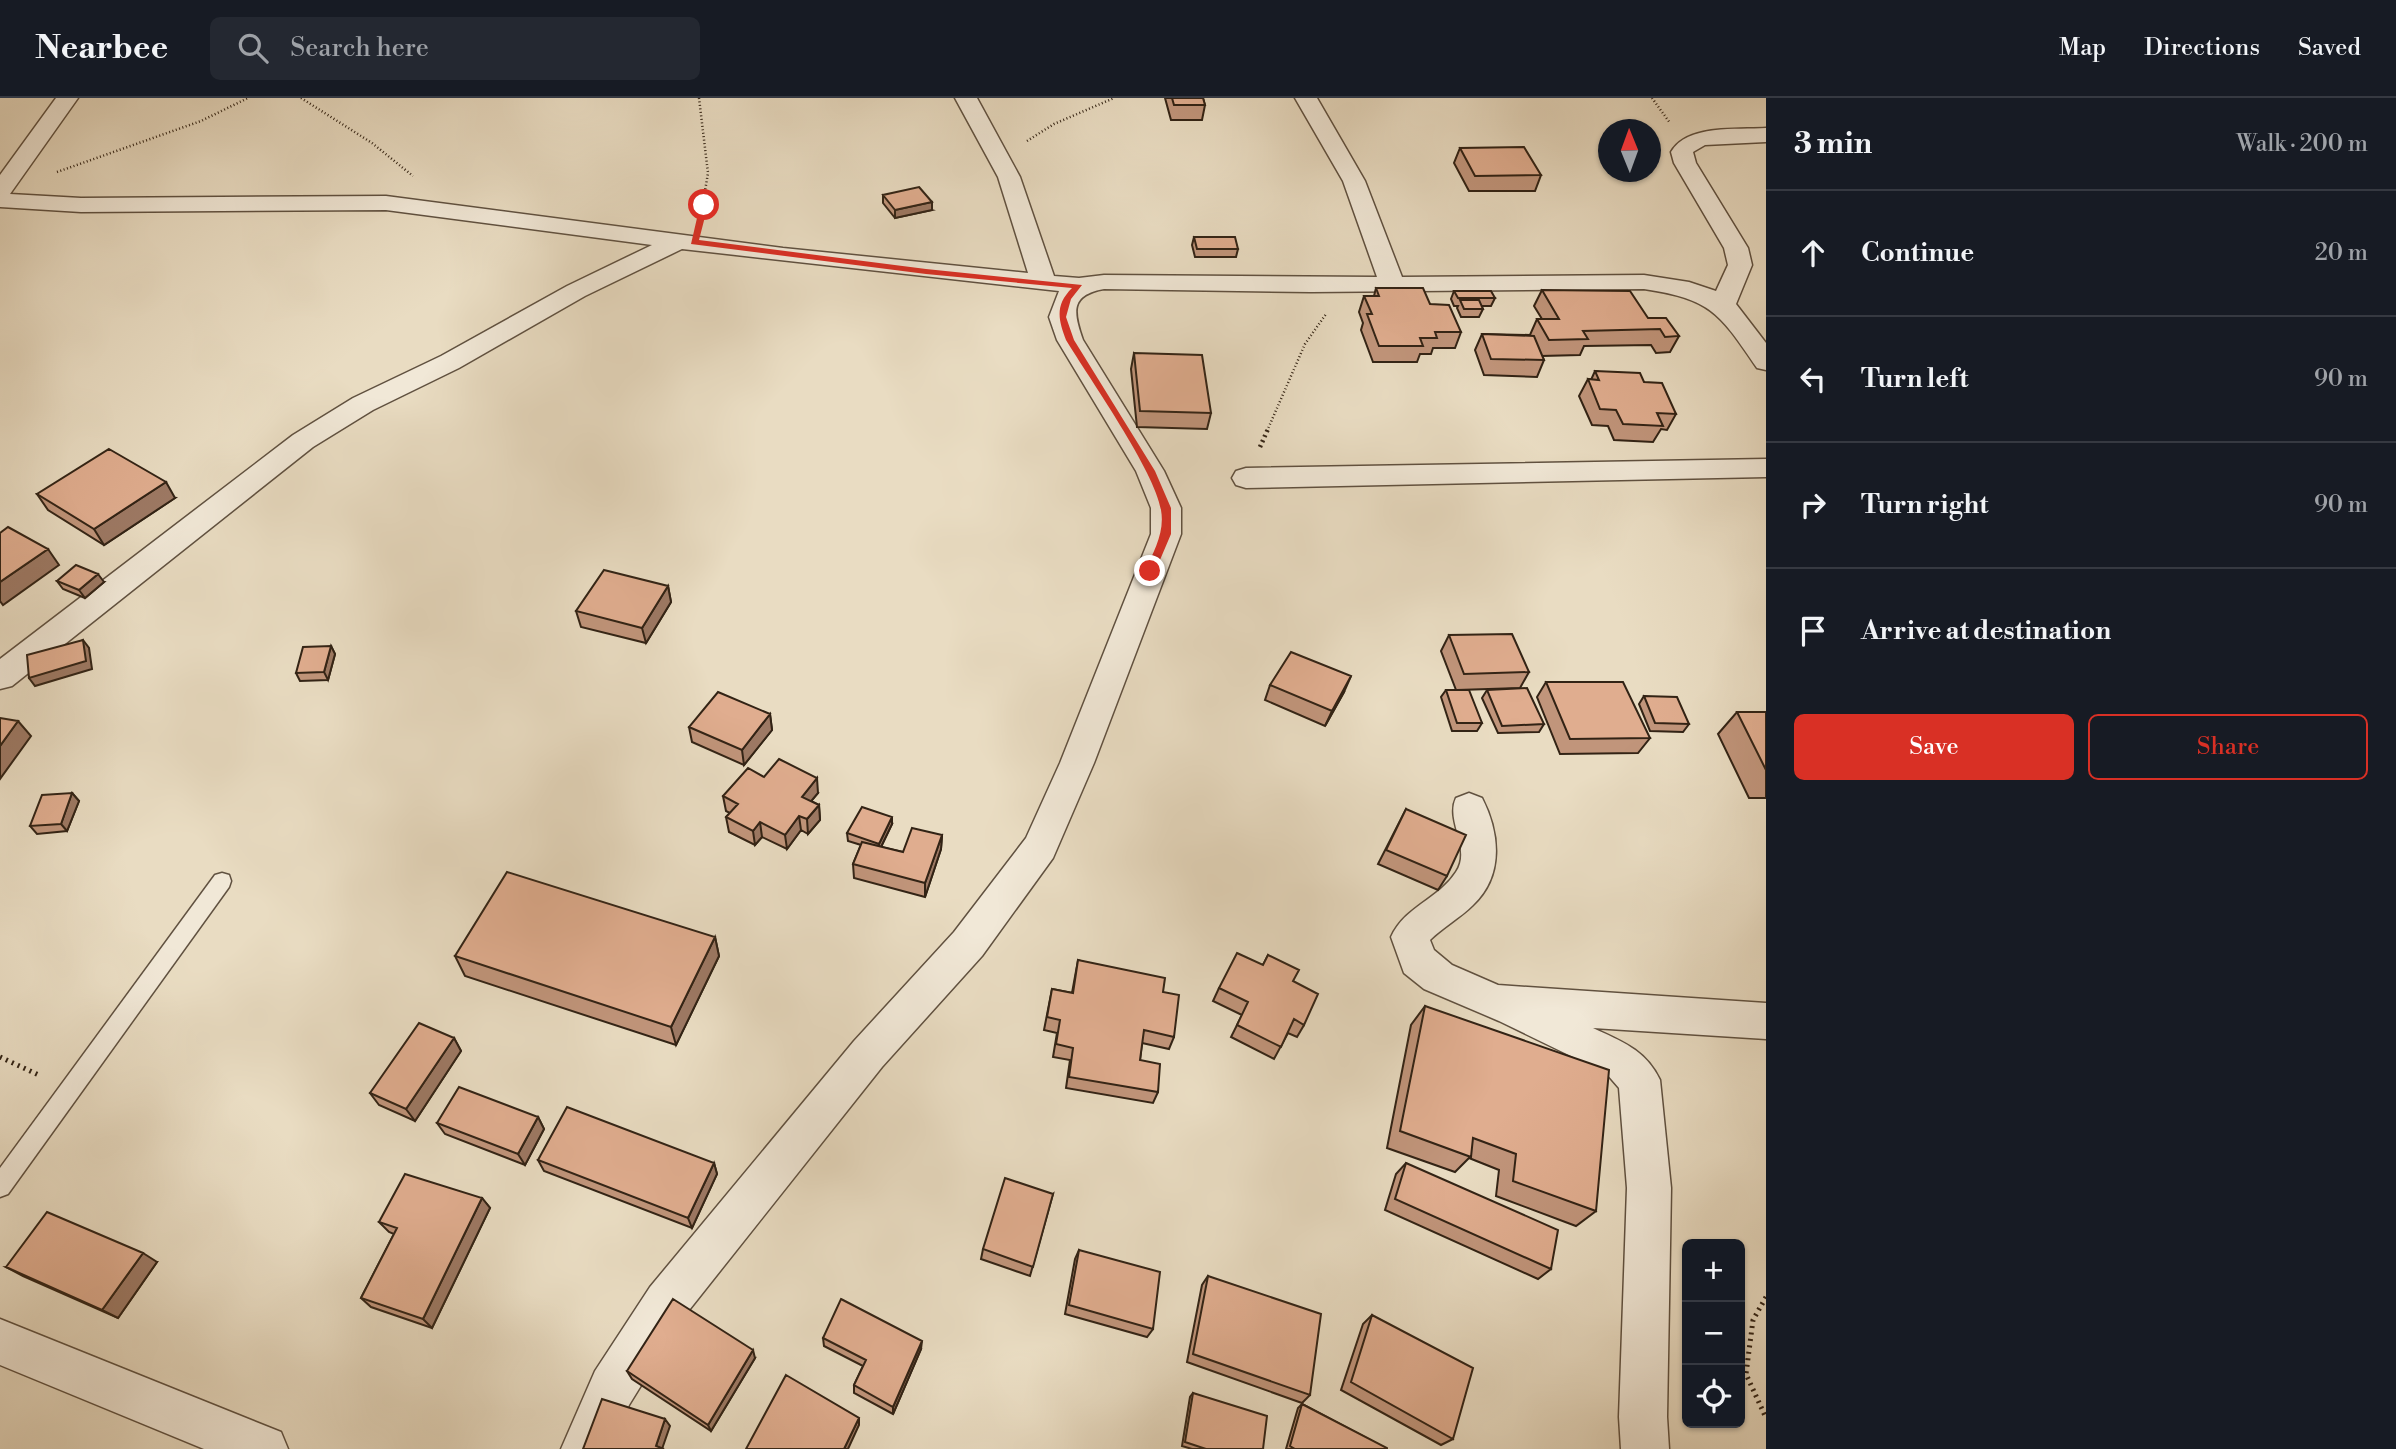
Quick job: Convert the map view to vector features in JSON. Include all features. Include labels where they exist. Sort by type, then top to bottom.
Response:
[{"type":"street","points":[[67,98],[2,195],[81,205],[386,203],[900,269],[1079,286],[1104,282],[1189,281],[1346,285],[1644,282],[1684,287],[1723,304],[1766,362]]},
{"type":"street","points":[[966,98],[1020,203],[1044,283]]},
{"type":"street","points":[[1306,98],[1354,181],[1392,284]]},
{"type":"street","points":[[1723,304],[1740,265],[1736,248],[1719,214],[1685,163],[1682,152],[1686,145],[1702,139],[1766,135]]},
{"type":"street","points":[[0,677],[313,435],[363,404],[450,362],[576,291],[687,241]]},
{"type":"street","points":[[585,1449],[612,1388],[666,1303],[868,1054],[968,944],[1040,847],[1077,763],[1166,534],[1166,508],[1150,471],[1070,340],[1062,317],[1067,298],[1079,286]]},
{"type":"street","points":[[1246,478],[1766,468]]},
{"type":"street","points":[[1469,808],[1479,855],[1476,873],[1455,899],[1419,922],[1409,937],[1418,961],[1438,977],[1620,1060],[1639,1080],[1649,1188],[1643,1417],[1645,1449]]},
{"type":"street","points":[[1495,1003],[1766,1021]]},
{"type":"street","points":[[0,1342],[264,1449]]},
{"type":"lane","points":[[0,1186],[222,881]]},
{"type":"path","points":[[2,195],[43,177],[213,117],[248,98]]},
{"type":"path","points":[[301,98],[372,143],[433,193],[449,211]]},
{"type":"path","points":[[687,241],[708,173],[699,98]]},
{"type":"path","points":[[999,158],[1054,124],[1114,98]]},
{"type":"path","points":[[1246,478],[1305,344],[1346,285]]},
{"type":"path","points":[[0,1057],[70,1090]]},
{"type":"path","points":[[1766,1297],[1753,1320],[1746,1374],[1766,1418]]},
{"type":"building","points":[[1172,98],[1203,98],[1205,105],[1174,105]]},
{"type":"building","points":[[1524,147],[1541,175],[1475,176],[1460,148]]},
{"type":"building","points":[[919,187],[932,202],[895,210],[883,195]]},
{"type":"building","points":[[1194,237],[1235,237],[1238,249],[1197,249]]},
{"type":"building","points":[[1376,288],[1423,288],[1430,304],[1449,305],[1461,332],[1435,332],[1437,338],[1420,338],[1423,346],[1379,346],[1367,314],[1372,314],[1364,296],[1379,296]]},
{"type":"building","points":[[1542,290],[1630,291],[1648,318],[1666,318],[1679,336],[1665,337],[1660,329],[1583,331],[1588,339],[1549,340],[1537,319],[1559,319]]},
{"type":"building","points":[[1454,291],[1491,291],[1495,298],[1458,298]]},
{"type":"building","points":[[1460,300],[1479,300],[1483,309],[1464,309]]},
{"type":"building","points":[[1482,334],[1534,336],[1544,360],[1491,359]]},
{"type":"building","points":[[1134,353],[1202,355],[1211,413],[1140,411]]},
{"type":"building","points":[[1595,371],[1640,373],[1644,382],[1662,383],[1676,414],[1657,413],[1663,426],[1623,424],[1616,410],[1600,409],[1588,379],[1599,380]]},
{"type":"building","points":[[109,449],[166,482],[94,529],[37,494]]},
{"type":"building","points":[[8,527],[48,549],[0,582],[0,533]]},
{"type":"building","points":[[76,565],[98,574],[79,590],[57,581]]},
{"type":"building","points":[[604,570],[668,586],[642,628],[576,611]]},
{"type":"building","points":[[1512,634],[1529,672],[1464,674],[1449,635]]},
{"type":"building","points":[[83,640],[86,661],[29,678],[27,655]]},
{"type":"building","points":[[331,646],[324,672],[296,673],[303,647]]},
{"type":"building","points":[[1291,652],[1351,676],[1332,711],[1270,685]]},
{"type":"building","points":[[1546,682],[1623,682],[1650,738],[1570,739]]},
{"type":"building","points":[[1527,688],[1544,724],[1502,726],[1487,690]]},
{"type":"building","points":[[1446,690],[1469,690],[1482,723],[1457,723]]},
{"type":"building","points":[[718,692],[770,714],[742,750],[689,727]]},
{"type":"building","points":[[1644,696],[1677,697],[1689,724],[1655,723]]},
{"type":"building","points":[[1737,712],[1766,712],[1766,770]]},
{"type":"building","points":[[0,718],[18,721],[0,746]]},
{"type":"building","points":[[779,759],[817,778],[802,797],[819,805],[807,819],[799,816],[785,835],[760,822],[753,831],[726,817],[738,804],[723,796],[748,768],[764,777]]},
{"type":"building","points":[[72,793],[61,824],[30,826],[42,795]]},
{"type":"building","points":[[862,807],[892,817],[879,844],[847,833]]},
{"type":"building","points":[[1406,809],[1466,835],[1447,876],[1386,850]]},
{"type":"building","points":[[912,828],[942,835],[925,883],[853,864],[862,842],[903,852]]},
{"type":"building","points":[[507,872],[715,937],[671,1027],[455,956]]},
{"type":"building","points":[[1237,953],[1263,965],[1268,955],[1299,970],[1293,981],[1318,994],[1304,1025],[1294,1019],[1281,1047],[1237,1025],[1248,1002],[1219,988]]},
{"type":"building","points":[[1078,960],[1165,978],[1163,992],[1179,995],[1174,1037],[1144,1030],[1140,1060],[1160,1064],[1158,1092],[1069,1077],[1073,1048],[1056,1044],[1060,1020],[1047,1017],[1052,989],[1073,993]]},
{"type":"building","points":[[1425,1006],[1609,1070],[1596,1211],[1513,1181],[1516,1154],[1473,1138],[1471,1157],[1400,1131]]},
{"type":"building","points":[[419,1023],[454,1038],[406,1109],[370,1093]]},
{"type":"building","points":[[459,1087],[538,1117],[518,1154],[437,1123]]},
{"type":"building","points":[[567,1107],[714,1163],[688,1218],[538,1160]]},
{"type":"building","points":[[1406,1163],[1558,1230],[1551,1269],[1395,1199]]},
{"type":"building","points":[[405,1174],[482,1198],[423,1319],[361,1298],[397,1228],[379,1222]]},
{"type":"building","points":[[1005,1178],[1053,1194],[1033,1267],[983,1249]]},
{"type":"building","points":[[47,1212],[143,1253],[102,1310],[6,1267]]},
{"type":"building","points":[[1079,1250],[1160,1272],[1153,1329],[1069,1305]]},
{"type":"building","points":[[1208,1276],[1321,1314],[1310,1395],[1193,1354]]},
{"type":"building","points":[[673,1299],[753,1350],[708,1425],[627,1371]]},
{"type":"building","points":[[841,1299],[922,1341],[893,1407],[854,1385],[866,1360],[823,1338]]},
{"type":"building","points":[[1372,1315],[1473,1368],[1453,1439],[1351,1382]]},
{"type":"building","points":[[786,1375],[859,1418],[844,1449],[746,1449]]},
{"type":"building","points":[[1193,1393],[1267,1416],[1263,1449],[1206,1449],[1185,1442]]},
{"type":"building","points":[[602,1399],[665,1419],[656,1446],[664,1449],[583,1449]]},
{"type":"building","points":[[1302,1404],[1387,1449],[1295,1449],[1290,1446]]},
{"type":"route","points":[[704,205],[694,242],[926,272],[1079,286],[1067,298],[1062,317],[1070,340],[1150,471],[1166,508],[1166,534],[1150,571]]}]
